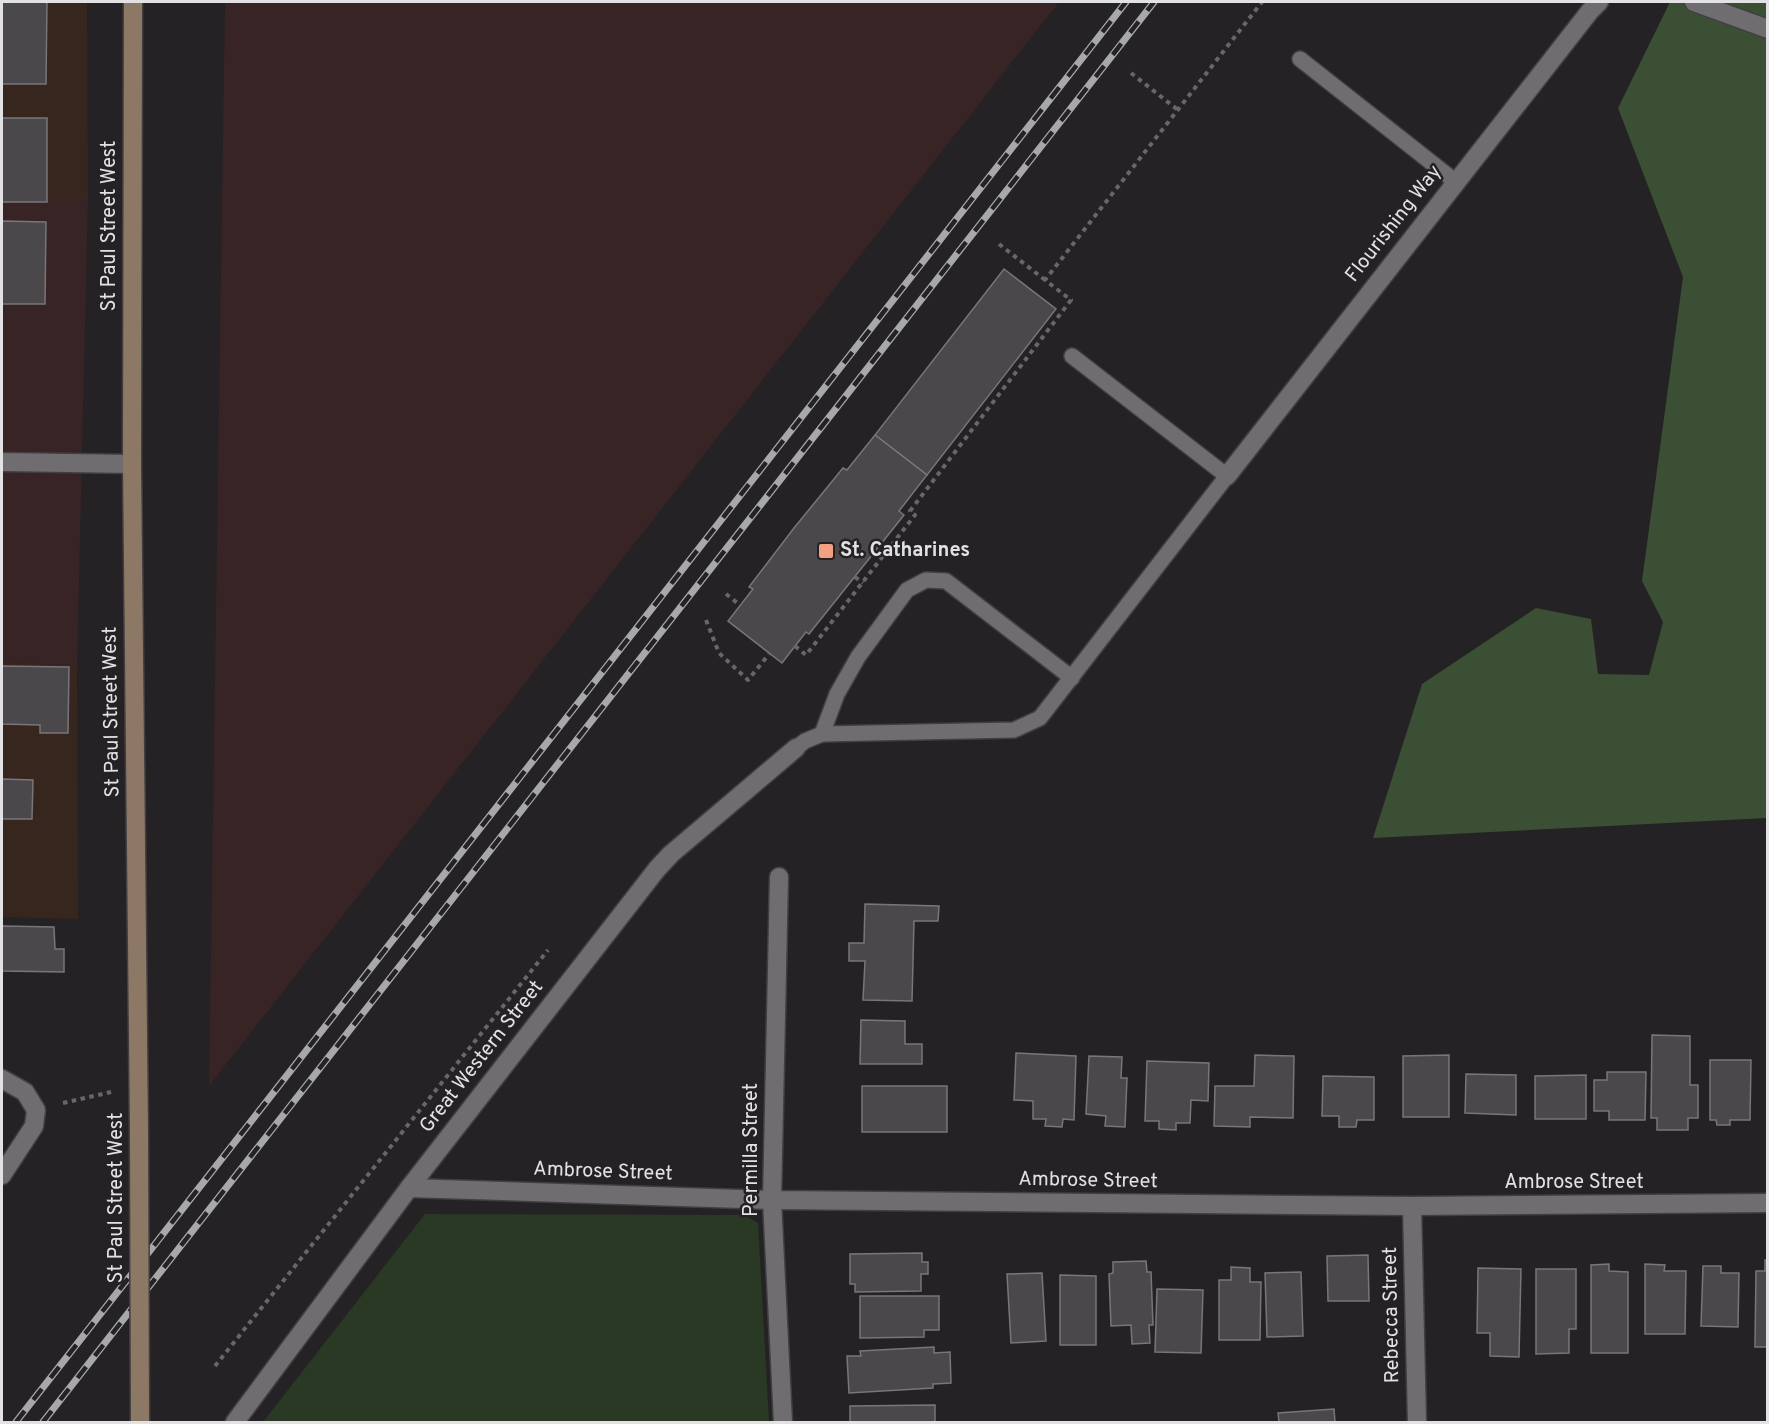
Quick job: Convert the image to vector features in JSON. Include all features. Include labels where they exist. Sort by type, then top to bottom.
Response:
[{"type":"main road","name":"St Paul Street West","points":[[133,2],[132,464],[139,1085],[140,1422]]},
{"type":"street","name":"Flourishing Way","points":[[1227,476],[1599,2]]},
{"type":"street","points":[[1694,2],[1767,28]]},
{"type":"street","points":[[2,462],[132,464]]},
{"type":"street","name":"Great Western Street","points":[[235,1422],[409,1188],[657,868],[796,748]]},
{"type":"street","name":"Permilla Street","points":[[779,877],[772,1200],[783,1422]]},
{"type":"street","points":[[2,1079],[25,1092],[36,1110],[34,1126],[2,1175]]},
{"type":"street","name":"Ambrose Street","points":[[409,1188],[772,1200],[1412,1206],[1767,1203]]},
{"type":"street","name":"Rebecca Street","points":[[1412,1206],[1416,1422]]},
{"type":"lane","points":[[1300,59],[1456,182]]},
{"type":"lane","points":[[796,748],[805,741],[822,734],[1014,730],[1040,718],[1227,476],[1072,356]]},
{"type":"lane","points":[[822,734],[837,694],[858,657],[907,590],[926,580],[945,581],[1072,678]]},
{"type":"path","points":[[1045,280],[1262,2]]},
{"type":"path","points":[[1131,73],[1178,110]]},
{"type":"path","points":[[795,646],[806,655],[915,515],[910,511],[1071,300],[999,244]]},
{"type":"path","points":[[855,577],[863,583]]},
{"type":"path","points":[[726,594],[740,605]]},
{"type":"path","points":[[706,620],[719,653],[748,680],[770,654]]},
{"type":"path","points":[[215,1366],[548,950]]},
{"type":"path","points":[[36,1110],[139,1085]]},
{"type":"shaded area","points":[[2,2],[87,2],[88,198],[2,198]]},
{"type":"shaded area","points":[[225,2],[1059,2],[209,1086]]},
{"type":"shaded area","points":[[2,198],[88,198],[77,665],[2,663]]},
{"type":"shaded area","points":[[2,663],[77,665],[78,919],[2,917]]},
{"type":"green space","points":[[1670,2],[1767,2],[1767,818],[1373,838],[1422,684],[1536,608],[1591,619],[1598,674],[1649,675],[1663,622],[1642,581],[1683,277],[1618,108]]},
{"type":"green space","points":[[425,1214],[744,1215],[758,1223],[769,1422],[263,1422]]},
{"type":"building","points":[[2,2],[47,2],[46,84],[2,84]]},
{"type":"building","points":[[2,118],[47,118],[47,202],[2,202]]},
{"type":"building","points":[[2,221],[46,222],[45,304],[2,304]]},
{"type":"building","points":[[1004,269],[1056,309],[927,475],[875,435]]},
{"type":"building","points":[[875,435],[927,475],[899,511],[904,515],[809,634],[806,632],[782,663],[728,621],[753,589],[749,587],[794,528],[843,468],[847,470]]},
{"type":"building","points":[[2,666],[69,667],[68,733],[40,733],[40,725],[2,724]]},
{"type":"building","points":[[2,779],[33,780],[32,819],[2,819]]},
{"type":"building","points":[[865,904],[939,906],[938,921],[914,921],[912,1001],[863,1000],[865,961],[849,961],[849,943],[864,943]]},
{"type":"building","points":[[2,926],[54,927],[55,949],[64,949],[64,972],[2,971]]},
{"type":"building","points":[[861,1020],[905,1021],[905,1044],[922,1044],[922,1064],[860,1064]]},
{"type":"building","points":[[1652,1035],[1690,1036],[1690,1085],[1698,1085],[1698,1118],[1688,1118],[1688,1130],[1657,1130],[1657,1118],[1651,1118]]},
{"type":"building","points":[[1016,1053],[1076,1056],[1074,1120],[1063,1119],[1062,1127],[1045,1126],[1046,1119],[1033,1119],[1033,1101],[1014,1100]]},
{"type":"building","points":[[1255,1055],[1294,1056],[1293,1118],[1250,1117],[1250,1127],[1214,1126],[1215,1086],[1254,1086]]},
{"type":"building","points":[[1449,1055],[1449,1117],[1403,1117],[1403,1056]]},
{"type":"building","points":[[1089,1056],[1122,1057],[1121,1078],[1127,1078],[1125,1127],[1105,1126],[1106,1116],[1086,1114]]},
{"type":"building","points":[[1710,1060],[1751,1060],[1750,1120],[1730,1120],[1730,1125],[1717,1125],[1716,1120],[1710,1120]]},
{"type":"building","points":[[1147,1061],[1209,1063],[1208,1101],[1191,1100],[1190,1123],[1176,1123],[1176,1130],[1159,1129],[1159,1121],[1145,1121]]},
{"type":"building","points":[[1607,1072],[1646,1072],[1645,1120],[1609,1120],[1609,1111],[1594,1111],[1594,1080],[1607,1080]]},
{"type":"building","points":[[1466,1074],[1516,1075],[1516,1115],[1465,1113]]},
{"type":"building","points":[[1586,1075],[1586,1119],[1535,1119],[1535,1076]]},
{"type":"building","points":[[1323,1076],[1374,1077],[1374,1120],[1357,1120],[1356,1127],[1339,1127],[1339,1116],[1322,1116]]},
{"type":"building","points":[[862,1086],[947,1086],[947,1132],[862,1132]]},
{"type":"building","points":[[922,1253],[922,1262],[928,1262],[928,1274],[921,1274],[921,1291],[855,1292],[855,1284],[850,1284],[850,1254]]},
{"type":"building","points":[[1368,1255],[1369,1301],[1328,1301],[1327,1256]]},
{"type":"building","points":[[1765,1260],[1768,1260],[1768,1347],[1755,1347],[1756,1271],[1765,1271]]},
{"type":"building","points":[[1146,1261],[1147,1272],[1151,1272],[1153,1325],[1149,1325],[1150,1343],[1132,1344],[1131,1325],[1111,1326],[1109,1274],[1113,1273],[1113,1262]]},
{"type":"building","points":[[1609,1264],[1609,1271],[1628,1272],[1628,1353],[1591,1353],[1591,1265]]},
{"type":"building","points":[[1645,1264],[1665,1265],[1664,1271],[1686,1271],[1685,1334],[1645,1334]]},
{"type":"building","points":[[1703,1266],[1721,1266],[1721,1273],[1739,1273],[1738,1327],[1701,1326]]},
{"type":"building","points":[[1231,1267],[1250,1268],[1250,1282],[1261,1282],[1260,1340],[1219,1340],[1219,1280],[1231,1280]]},
{"type":"building","points":[[1478,1268],[1521,1269],[1519,1357],[1490,1356],[1490,1333],[1477,1333]]},
{"type":"building","points":[[1536,1269],[1576,1269],[1576,1329],[1569,1329],[1569,1353],[1536,1354]]},
{"type":"building","points":[[1301,1272],[1303,1336],[1267,1337],[1265,1273]]},
{"type":"building","points":[[1042,1273],[1046,1341],[1011,1343],[1007,1274]]},
{"type":"building","points":[[1060,1275],[1096,1276],[1096,1345],[1060,1345]]},
{"type":"building","points":[[1157,1289],[1203,1290],[1201,1353],[1155,1352]]},
{"type":"building","points":[[860,1296],[939,1296],[939,1330],[924,1330],[924,1337],[860,1338]]},
{"type":"building","points":[[934,1347],[934,1353],[950,1352],[951,1383],[933,1384],[933,1388],[849,1393],[847,1356],[861,1356],[860,1351]]},
{"type":"building","points":[[935,1405],[935,1422],[850,1422],[850,1406]]},
{"type":"building","points":[[1334,1409],[1335,1422],[1279,1422],[1278,1413]]},
{"type":"railway","points":[[16,1422],[1126,2]]},
{"type":"railway","points":[[43,1422],[1154,2]]},
{"type":"place","name":"St. Catharines","points":[[826,551]]}]
